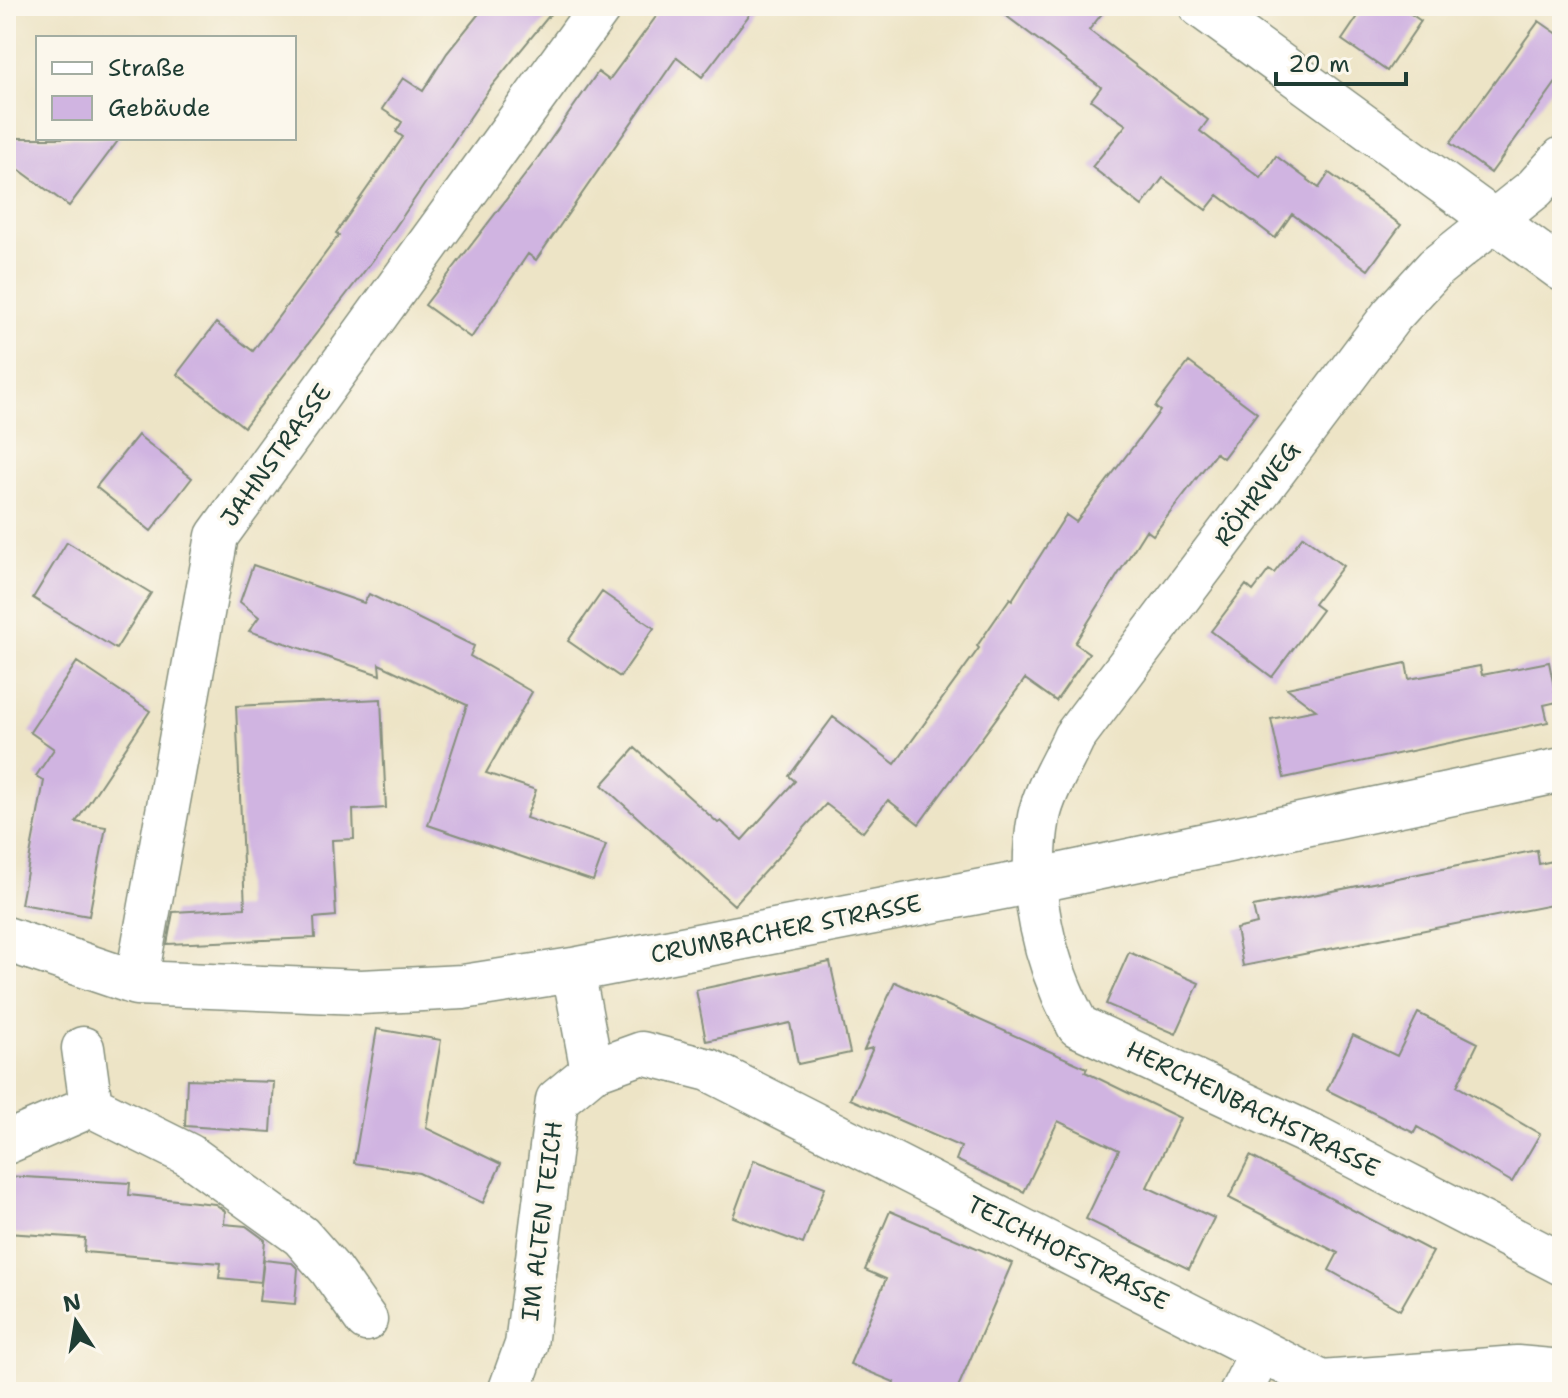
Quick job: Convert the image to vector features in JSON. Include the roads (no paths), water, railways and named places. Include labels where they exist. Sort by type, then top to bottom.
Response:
[{"type":"main road","name":"CRUMBACHER STRASSE","points":[[6,939],[136,983],[361,992],[463,987],[573,970],[1034,881],[1562,770]]},
{"type":"street","name":"JAHNSTRASSE","points":[[136,983],[217,536],[601,6]]},
{"type":"street","points":[[1200,6],[1562,270]]},
{"type":"street","name":"RÖHRWEG","points":[[1034,881],[1039,814],[1074,737],[1392,315],[1436,267],[1535,188],[1562,158]]},
{"type":"street","name":"HERCHENBACHSTRASSE","points":[[1034,881],[1058,987],[1078,1026],[1316,1137],[1562,1264]]},
{"type":"street","points":[[573,970],[592,1071]]},
{"type":"street","points":[[83,1048],[91,1106]]},
{"type":"street","name":"TEICHHOFSTRASSE","points":[[592,1071],[642,1053],[709,1070],[1322,1382],[1517,1367],[1562,1371]]},
{"type":"street","name":"IM ALTEN TEICH","points":[[509,1392],[526,1345],[557,1100],[592,1071]]},
{"type":"street","points":[[6,1143],[91,1106]]},
{"type":"street","points":[[91,1106],[189,1155],[301,1236],[330,1269],[366,1320]]},
{"type":"street","points":[[1241,1392],[1261,1351]]}]
